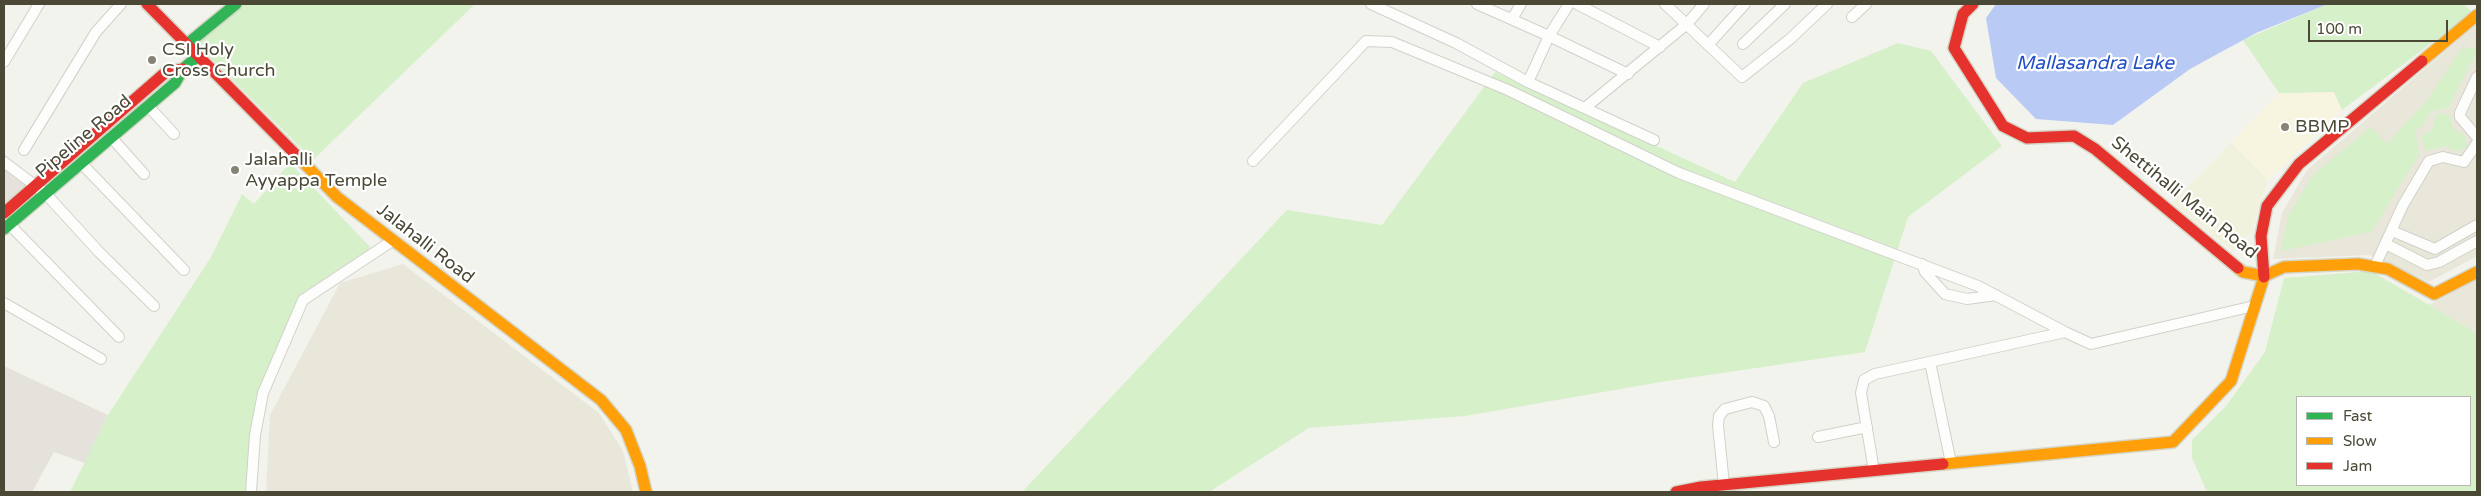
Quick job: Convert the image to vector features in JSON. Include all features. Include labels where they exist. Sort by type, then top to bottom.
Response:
[{"type":"street","points":[[4,62],[39,4]]},
{"type":"street","points":[[24,150],[96,32],[121,4]]},
{"type":"street","name":"Jalahalli Road","points":[[147,4],[186,46],[337,197],[601,400],[626,430],[640,466],[646,492]]},
{"type":"street","points":[[186,46],[236,4]]},
{"type":"street","points":[[1371,4],[1393,8],[1528,82],[1586,107],[1654,140]]},
{"type":"street","points":[[1477,4],[1628,74]]},
{"type":"street","points":[[1512,19],[1521,4]]},
{"type":"street","points":[[1528,82],[1549,36],[1569,4]]},
{"type":"street","points":[[1577,4],[1660,47]]},
{"type":"street","points":[[1665,4],[1742,78],[1790,39],[1827,4]]},
{"type":"street","points":[[1586,107],[1687,24],[1704,4]]},
{"type":"street","points":[[1708,45],[1745,4]]},
{"type":"street","points":[[1743,44],[1786,4]]},
{"type":"street","points":[[1852,17],[1866,4]]},
{"type":"street","name":"Shettihalli Main Road","points":[[1973,4],[1963,14],[1954,48],[2003,126],[2027,138],[2074,136],[2095,149],[2243,272],[2264,276],[2284,267],[2358,264],[2388,269],[2434,294],[2477,272]]},
{"type":"street","points":[[1676,492],[1724,485],[2173,442],[2231,381],[2264,276],[2261,236],[2268,206],[2299,164],[2477,15]]},
{"type":"street","points":[[1253,161],[1366,40],[1392,42],[1508,90],[1679,173],[1978,286],[2091,344],[2254,306]]},
{"type":"street","name":"Pipeline Road","points":[[4,213],[81,162],[175,83],[183,69],[197,57]]},
{"type":"street","name":"Pipeline Road","points":[[6,227],[40,189],[166,72],[183,69]]},
{"type":"street","points":[[2477,77],[2460,113],[2464,123],[2477,137]]},
{"type":"street","points":[[148,106],[174,134]]},
{"type":"street","points":[[111,137],[144,174]]},
{"type":"street","points":[[2375,266],[2405,200],[2429,161],[2443,157],[2464,162],[2477,143]]},
{"type":"street","points":[[4,162],[40,189],[154,306]]},
{"type":"street","points":[[81,162],[184,270]]},
{"type":"street","points":[[2392,231],[2434,248],[2477,225]]},
{"type":"street","points":[[6,227],[119,337]]},
{"type":"street","points":[[251,492],[255,435],[264,393],[303,300],[392,241]]},
{"type":"street","points":[[2386,244],[2427,265],[2438,262],[2477,241]]},
{"type":"street","points":[[1922,264],[1926,272],[1945,294],[1967,299],[1996,295]]},
{"type":"street","points":[[4,303],[101,360]]},
{"type":"street","points":[[1874,471],[1861,393],[1864,380],[1876,374],[2065,332]]},
{"type":"street","points":[[1930,362],[1951,464]]},
{"type":"street","points":[[1724,485],[1718,425],[1719,416],[1725,409],[1752,402],[1764,406],[1769,416],[1774,442]]},
{"type":"street","points":[[1818,437],[1867,427]]},
{"type":"shaded area","points":[[2477,24],[2477,256],[2429,282],[2369,255],[2273,259],[2282,213],[2307,170]]},
{"type":"shaded area","name":"BBMP","points":[[2334,92],[2342,110],[2268,180],[2231,143],[2279,93]]},
{"type":"shaded area","points":[[2231,143],[2268,180],[2251,233],[2232,251],[2172,203]]},
{"type":"shaded area","points":[[4,154],[51,194],[4,237]]},
{"type":"shaded area","points":[[403,264],[599,413],[623,451],[633,492],[266,492],[270,415],[340,283]]},
{"type":"shaded area","points":[[2477,279],[2477,333],[2429,305]]},
{"type":"shaded area","points":[[4,366],[108,415],[85,463],[54,452],[32,492],[4,492]]},
{"type":"green space","points":[[239,4],[475,4],[313,160],[206,53],[201,55],[190,45]]},
{"type":"green space","points":[[2328,4],[2462,4],[2473,12],[2342,110],[2334,92],[2279,93],[2243,40]]},
{"type":"green space","points":[[1898,43],[1931,51],[2002,146],[1908,217],[1865,352],[1661,382],[1465,416],[1309,428],[1209,492],[1022,492],[1287,210],[1382,225],[1495,72],[1735,182],[1803,83]]},
{"type":"green space","points":[[2462,47],[2477,49],[2477,51],[2448,108],[2431,111],[2422,127],[2415,130],[2419,155],[2371,232],[2281,251],[2288,216],[2313,175],[2371,127],[2387,144],[2427,100]]},
{"type":"green space","points":[[2436,114],[2449,114],[2453,129],[2464,135],[2467,147],[2456,151],[2446,146],[2426,151],[2421,136],[2433,129]]},
{"type":"green space","points":[[290,163],[372,249],[301,295],[260,393],[248,492],[70,492],[108,415],[211,257],[242,194],[254,204]]},
{"type":"green space","points":[[2371,271],[2477,333],[2477,492],[2207,492],[2192,458],[2192,440],[2226,406],[2265,352],[2284,278]]},
{"type":"water","name":"Mallasandra Lake","points":[[1996,4],[2328,4],[2256,33],[2190,69],[2113,125],[2036,119],[1996,78],[1986,18]]},
{"type":"traffic: fast","points":[[186,45],[236,4]]},
{"type":"traffic: fast","points":[[4,229],[175,83],[183,69],[197,57]]},
{"type":"traffic: slow","points":[[2422,61],[2477,15]]},
{"type":"traffic: slow","points":[[302,161],[337,197],[601,400],[626,430],[640,466],[646,492]]},
{"type":"traffic: slow","points":[[2238,268],[2243,272],[2264,276],[2284,267],[2358,264],[2388,269],[2434,294],[2477,272]]},
{"type":"traffic: slow","points":[[1943,464],[2173,442],[2231,381],[2264,277]]},
{"type":"traffic: jam","points":[[147,4],[302,161]]},
{"type":"traffic: jam","points":[[1973,4],[1963,14],[1954,48],[2003,126],[2027,138],[2074,136],[2095,149],[2238,268]]},
{"type":"traffic: jam","points":[[2264,277],[2261,236],[2267,206],[2299,164],[2422,61]]},
{"type":"traffic: jam","points":[[4,213],[166,72],[183,69]]},
{"type":"traffic: jam","points":[[1676,492],[1701,487],[1943,464]]},
{"type":"place","name":"CSI Holy Cross Church","points":[[152,60]]},
{"type":"place","name":"BBMP","points":[[2285,127]]},
{"type":"place","name":"Jalahalli Ayyappa Temple","points":[[235,170]]}]
